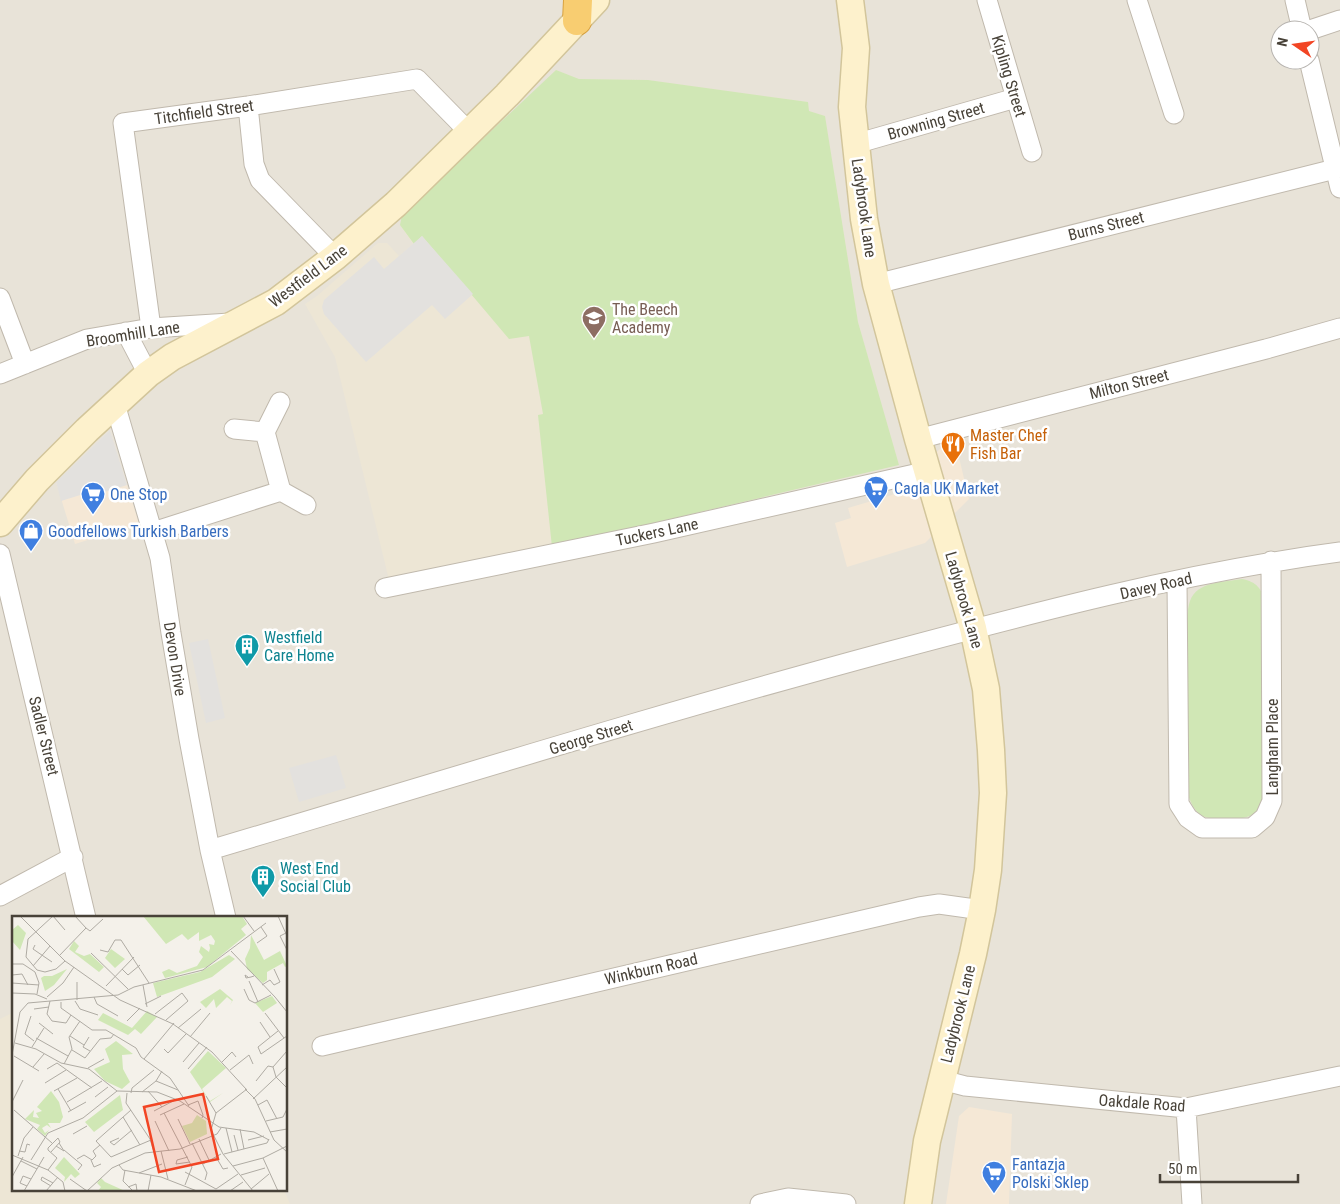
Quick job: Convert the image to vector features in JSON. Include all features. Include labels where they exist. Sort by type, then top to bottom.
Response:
[{"type":"street","name":"Westfield Lane","points":[[0,523],[37,480],[148,374],[172,357],[276,302],[335,257],[396,204],[468,131],[507,95],[578,10],[596,0]]},
{"type":"street","name":"Ladybrook Lane","points":[[850,0],[856,48],[852,107],[864,219],[876,284],[918,439],[974,628],[986,689],[992,750],[993,792],[988,870],[982,910],[928,1141],[918,1204]]},
{"type":"street","name":"Kipling Street","points":[[987,0],[1032,152]]},
{"type":"street","points":[[1137,0],[1174,114]]},
{"type":"street","points":[[1295,0],[1300,20]]},
{"type":"street","points":[[1320,27],[1340,20]]},
{"type":"street","points":[[1311,70],[1338,177]]},
{"type":"street","name":"Titchfield Street","points":[[151,328],[123,123],[248,106],[417,79],[468,131]]},
{"type":"street","name":"Browning Street","points":[[856,144],[1016,98]]},
{"type":"street","points":[[248,106],[254,164],[260,180],[335,257]]},
{"type":"street","name":"Burns Street","points":[[876,284],[1338,177]]},
{"type":"street","points":[[0,298],[25,364]]},
{"type":"street","name":"Broomhill Lane","points":[[0,374],[87,339],[151,328],[241,322]]},
{"type":"street","name":"Milton Street","points":[[918,439],[1340,328]]},
{"type":"street","points":[[126,332],[148,374]]},
{"type":"street","points":[[280,402],[265,432],[281,491],[306,505]]},
{"type":"street","name":"Devon Drive","points":[[115,404],[160,558],[171,634],[210,850],[226,916]]},
{"type":"street","points":[[234,429],[265,432]]},
{"type":"street","name":"Tuckers Lane","points":[[385,588],[654,533],[928,471]]},
{"type":"street","points":[[153,532],[281,491]]},
{"type":"street","name":"Davey Road","points":[[974,628],[1178,580],[1271,561],[1340,552]]},
{"type":"street","name":"Sadler Street","points":[[0,554],[86,916]]},
{"type":"street","name":"Langham Place","points":[[1178,580],[1179,804],[1188,818],[1202,828],[1252,828],[1265,816],[1272,801],[1271,561]]},
{"type":"street","name":"George Street","points":[[210,850],[797,676],[974,628]]},
{"type":"street","points":[[0,896],[73,857]]},
{"type":"street","name":"Winkburn Road","points":[[322,1046],[919,907],[938,904],[982,910]]},
{"type":"street","name":"Oakdale Road","points":[[942,1080],[965,1086],[1186,1108],[1340,1076]]},
{"type":"street","points":[[1186,1108],[1192,1204]]},
{"type":"street","points":[[760,1204],[788,1198],[846,1204]]},
{"type":"shaded area","points":[[0,0],[1340,0],[1340,1204],[0,1204]]},
{"type":"shaded area","name":"The Beech Academy","points":[[556,70],[579,79],[648,80],[808,102],[809,111],[825,116],[858,322],[899,465],[552,547],[389,580],[335,357],[305,304],[317,296],[378,243],[387,243],[399,256],[413,244],[400,225]]},
{"type":"shaded area","points":[[422,236],[473,294],[445,319],[432,305],[366,362],[324,314],[322,307],[324,300],[374,257],[384,269]]},
{"type":"shaded area","points":[[110,430],[139,524],[75,544],[56,482]]},
{"type":"shaded area","points":[[110,430],[127,485],[92,496],[90,492],[61,501],[56,482]]},
{"type":"shaded area","points":[[956,445],[969,499],[925,543],[847,567],[835,523],[851,518],[848,508],[892,495],[941,448]]},
{"type":"shaded area","points":[[208,639],[225,718],[206,723],[189,643]]},
{"type":"shaded area","points":[[336,755],[346,788],[299,802],[289,768]]},
{"type":"shaded area","points":[[12,1013],[12,1192],[285,1192],[290,1204],[0,1204],[0,1019]]},
{"type":"shaded area","points":[[969,1107],[1012,1114],[1009,1204],[946,1204],[959,1116]]},
{"type":"green space","name":"The Beech Academy","points":[[556,70],[579,79],[648,80],[808,102],[809,111],[825,116],[858,322],[899,465],[552,547],[538,415],[543,414],[529,336],[509,339],[422,236],[414,244],[400,225],[402,215]]},
{"type":"green space","points":[[1242,579],[1258,586],[1265,602],[1265,788],[1261,804],[1251,816],[1220,820],[1201,815],[1193,806],[1188,795],[1187,617],[1190,601],[1199,590],[1212,584]]},
{"type":"place","name":"The Beech Academy","points":[[594,339]]},
{"type":"place","name":"Master Chef Fish Bar","points":[[953,465]]},
{"type":"place","name":"Cagla UK Market","points":[[876,509]]},
{"type":"place","name":"One Stop","points":[[93,515]]},
{"type":"place","name":"Goodfellows Turkish Barbers","points":[[31,552]]},
{"type":"place","name":"Westfield Care Home","points":[[247,667]]},
{"type":"place","name":"West End Social Club","points":[[263,898]]},
{"type":"place","name":"Fantazja Polski Sklep","points":[[994,1194]]}]
